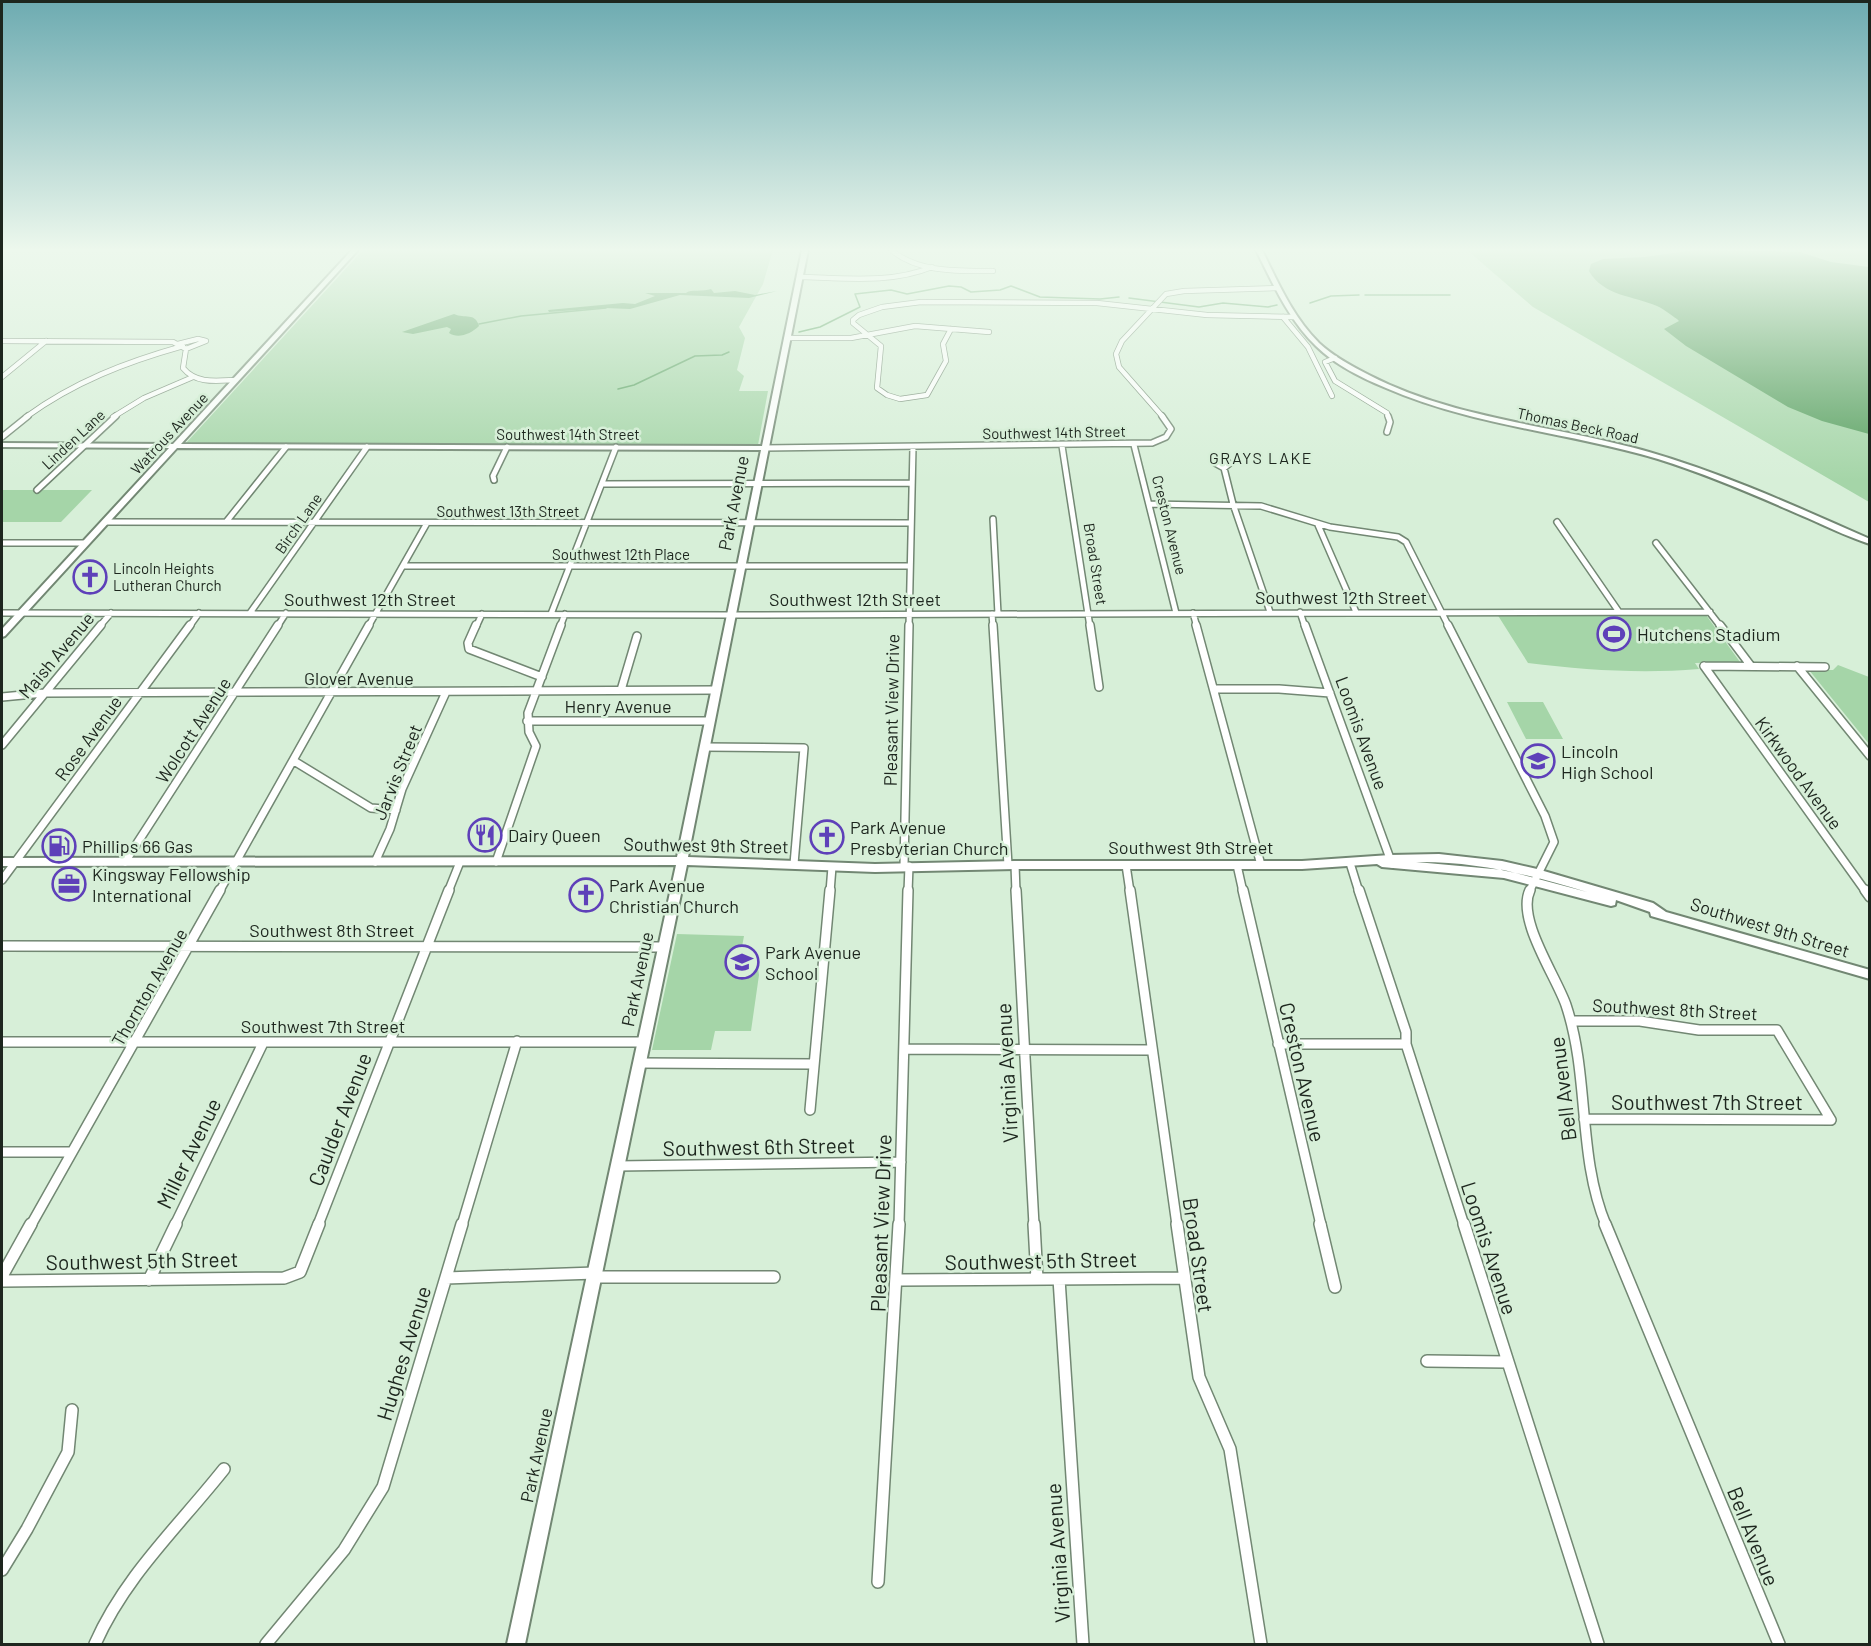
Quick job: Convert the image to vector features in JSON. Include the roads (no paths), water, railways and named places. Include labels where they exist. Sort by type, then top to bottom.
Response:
[{"type":"street","name":"Watrous Avenue","points":[[2,634],[284,327]]},
{"type":"street","name":"Park Avenue","points":[[516,1644],[682,861],[790,327]]},
{"type":"street","points":[[858,327],[881,346],[877,388],[886,396],[912,399],[929,394],[935,386],[940,368],[946,361],[943,344],[951,329]]},
{"type":"street","points":[[788,338],[851,338],[904,327],[989,332]]},
{"type":"street","name":"Southwest 14th Street","points":[[2,445],[764,448],[1134,445],[1152,443],[1168,435],[1170,426],[1122,372],[1116,358],[1119,345],[1135,327]]},
{"type":"street","points":[[1291,327],[1308,347],[1332,396]]},
{"type":"street","name":"Thomas Beck Road","points":[[1303,327],[1335,358],[1391,388],[1438,406],[1492,420],[1611,444],[1675,462],[1737,485],[1869,542]]},
{"type":"street","points":[[2,341],[164,341],[183,346]]},
{"type":"street","points":[[2,377],[46,341]]},
{"type":"street","points":[[183,346],[183,368],[193,377],[235,380]]},
{"type":"street","points":[[2,437],[39,405],[80,382],[132,361],[183,346]]},
{"type":"street","points":[[1335,358],[1325,362],[1335,381],[1387,413],[1390,422],[1387,432]]},
{"type":"street","name":"Linden Lane","points":[[37,490],[120,412],[153,394],[193,377]]},
{"type":"street","name":"Creston Avenue","points":[[1134,445],[1176,613]]},
{"type":"street","name":"Broad Street","points":[[1062,446],[1099,687]]},
{"type":"street","points":[[226,522],[286,447]]},
{"type":"street","name":"Birch Lane","points":[[250,613],[367,447]]},
{"type":"street","points":[[494,480],[493,476],[507,447]]},
{"type":"street","points":[[552,614],[616,447]]},
{"type":"street","name":"Pleasant View Drive","points":[[878,1582],[888,1398],[898,1280],[904,1049],[913,447]]},
{"type":"street","points":[[1224,468],[1233,504],[1269,612]]},
{"type":"street","points":[[602,484],[912,483]]},
{"type":"street","points":[[1149,504],[1233,504],[1268,507],[1318,525],[1356,612]]},
{"type":"street","name":"Virginia Avenue","points":[[993,519],[995,614],[1025,1050],[1037,1279]]},
{"type":"street","name":"Southwest 13th Street","points":[[105,522],[911,523]]},
{"type":"street","points":[[1557,522],[1619,612]]},
{"type":"street","name":"Thornton Avenue","points":[[2,1276],[427,523]]},
{"type":"street","name":"Bell Avenue","points":[[1318,525],[1398,537],[1406,542],[1545,816],[1554,842],[1535,877],[1526,902],[1529,925],[1572,1021],[1589,1169],[1597,1204],[1779,1644]]},
{"type":"street","points":[[2,543],[85,543]]},
{"type":"street","points":[[1656,543],[1751,666],[1825,667]]},
{"type":"street","name":"Southwest 12th Place","points":[[403,566],[910,566]]},
{"type":"street","name":"Loomis Avenue","points":[[1300,612],[1391,862]]},
{"type":"street","name":"Southwest 12th Street","points":[[2,613],[731,615],[1710,612]]},
{"type":"street","name":"Maish Avenue","points":[[2,745],[111,613]]},
{"type":"street","name":"Rose Avenue","points":[[2,880],[199,613]]},
{"type":"street","name":"Wolcott Avenue","points":[[124,862],[286,613]]},
{"type":"street","points":[[1193,613],[1260,865]]},
{"type":"street","points":[[482,614],[468,643],[470,649],[542,677]]},
{"type":"street","points":[[496,862],[536,746],[527,721],[565,614]]},
{"type":"street","points":[[621,690],[637,636]]},
{"type":"street","name":"Kirkwood Avenue","points":[[1751,666],[1704,666],[1869,897]]},
{"type":"street","points":[[1797,666],[1869,756]]},
{"type":"street","points":[[1214,689],[1279,689],[1330,693]]},
{"type":"street","name":"Glover Avenue","points":[[2,697],[45,693],[716,690]]},
{"type":"street","name":"Jarvis Street","points":[[375,862],[402,789],[446,692]]},
{"type":"street","name":"Henry Avenue","points":[[527,721],[710,721]]},
{"type":"street","points":[[704,747],[802,748],[805,750],[794,864]]},
{"type":"street","points":[[294,761],[371,808],[396,810]]},
{"type":"street","name":"Southwest 9th Street","points":[[2,862],[682,861],[832,867],[1260,865],[1391,862],[1535,877],[1869,975]]},
{"type":"street","name":"Caulder Avenue","points":[[284,1278],[294,1276],[303,1267],[460,862]]},
{"type":"street","name":"Loomis Avenue","points":[[1350,863],[1406,1032],[1406,1044],[1598,1644]]},
{"type":"street","name":"Broad Street","points":[[1125,865],[1199,1377],[1230,1449],[1261,1644]]},
{"type":"street","name":"Creston Avenue","points":[[1237,865],[1335,1287]]},
{"type":"street","points":[[810,1110],[832,867]]},
{"type":"street","name":"Southwest 8th Street","points":[[2,946],[663,947]]},
{"type":"street","name":"Southwest 8th Street","points":[[1572,1021],[1640,1021],[1700,1030],[1777,1030],[1831,1120]]},
{"type":"street","name":"Hughes Avenue","points":[[266,1644],[346,1549],[374,1506],[383,1487],[517,1041]]},
{"type":"street","name":"Southwest 7th Street","points":[[2,1042],[644,1042]]},
{"type":"street","name":"Miller Avenue","points":[[149,1280],[263,1042]]},
{"type":"street","points":[[1278,1044],[1406,1044]]},
{"type":"street","points":[[904,1049],[1152,1050]]},
{"type":"street","points":[[639,1063],[814,1064]]},
{"type":"street","name":"Southwest 7th Street","points":[[1584,1119],[1831,1120]]},
{"type":"street","points":[[2,1152],[72,1152]]},
{"type":"street","name":"Southwest 6th Street","points":[[617,1166],[901,1162]]},
{"type":"street","points":[[446,1278],[594,1275],[774,1277]]},
{"type":"street","name":"Southwest 5th Street","points":[[2,1281],[284,1278]]},
{"type":"street","name":"Southwest 5th Street","points":[[898,1280],[1185,1278]]},
{"type":"street","name":"Virginia Avenue","points":[[1059,1279],[1083,1644]]},
{"type":"street","points":[[1427,1361],[1507,1362]]},
{"type":"street","points":[[2,1570],[27,1529],[68,1452],[72,1410]]},
{"type":"street","points":[[95,1644],[117,1597],[135,1572],[200,1501],[224,1469]]},
{"type":"waterway","points":[[799,332],[820,327]]},
{"type":"waterway","points":[[618,389],[634,385],[695,356],[722,355],[729,352]]},
{"type":"place","name":"Lincoln Heights Lutheran Church","points":[[90,577]]},
{"type":"place","name":"Hutchens Stadium","points":[[1614,634]]},
{"type":"place","name":"Lincoln High School","points":[[1538,761]]},
{"type":"place","name":"Dairy Queen","points":[[485,835]]},
{"type":"place","name":"Park Avenue Presbyterian Church","points":[[827,837]]},
{"type":"place","name":"Phillips 66 Gas","points":[[59,846]]},
{"type":"place","name":"Kingsway Fellowship International","points":[[69,884]]},
{"type":"place","name":"Park Avenue Christian Church","points":[[586,895]]},
{"type":"place","name":"Park Avenue School","points":[[742,962]]},
{"type":"district","name":"GRAYS LAKE","points":[[1261,457]]}]
